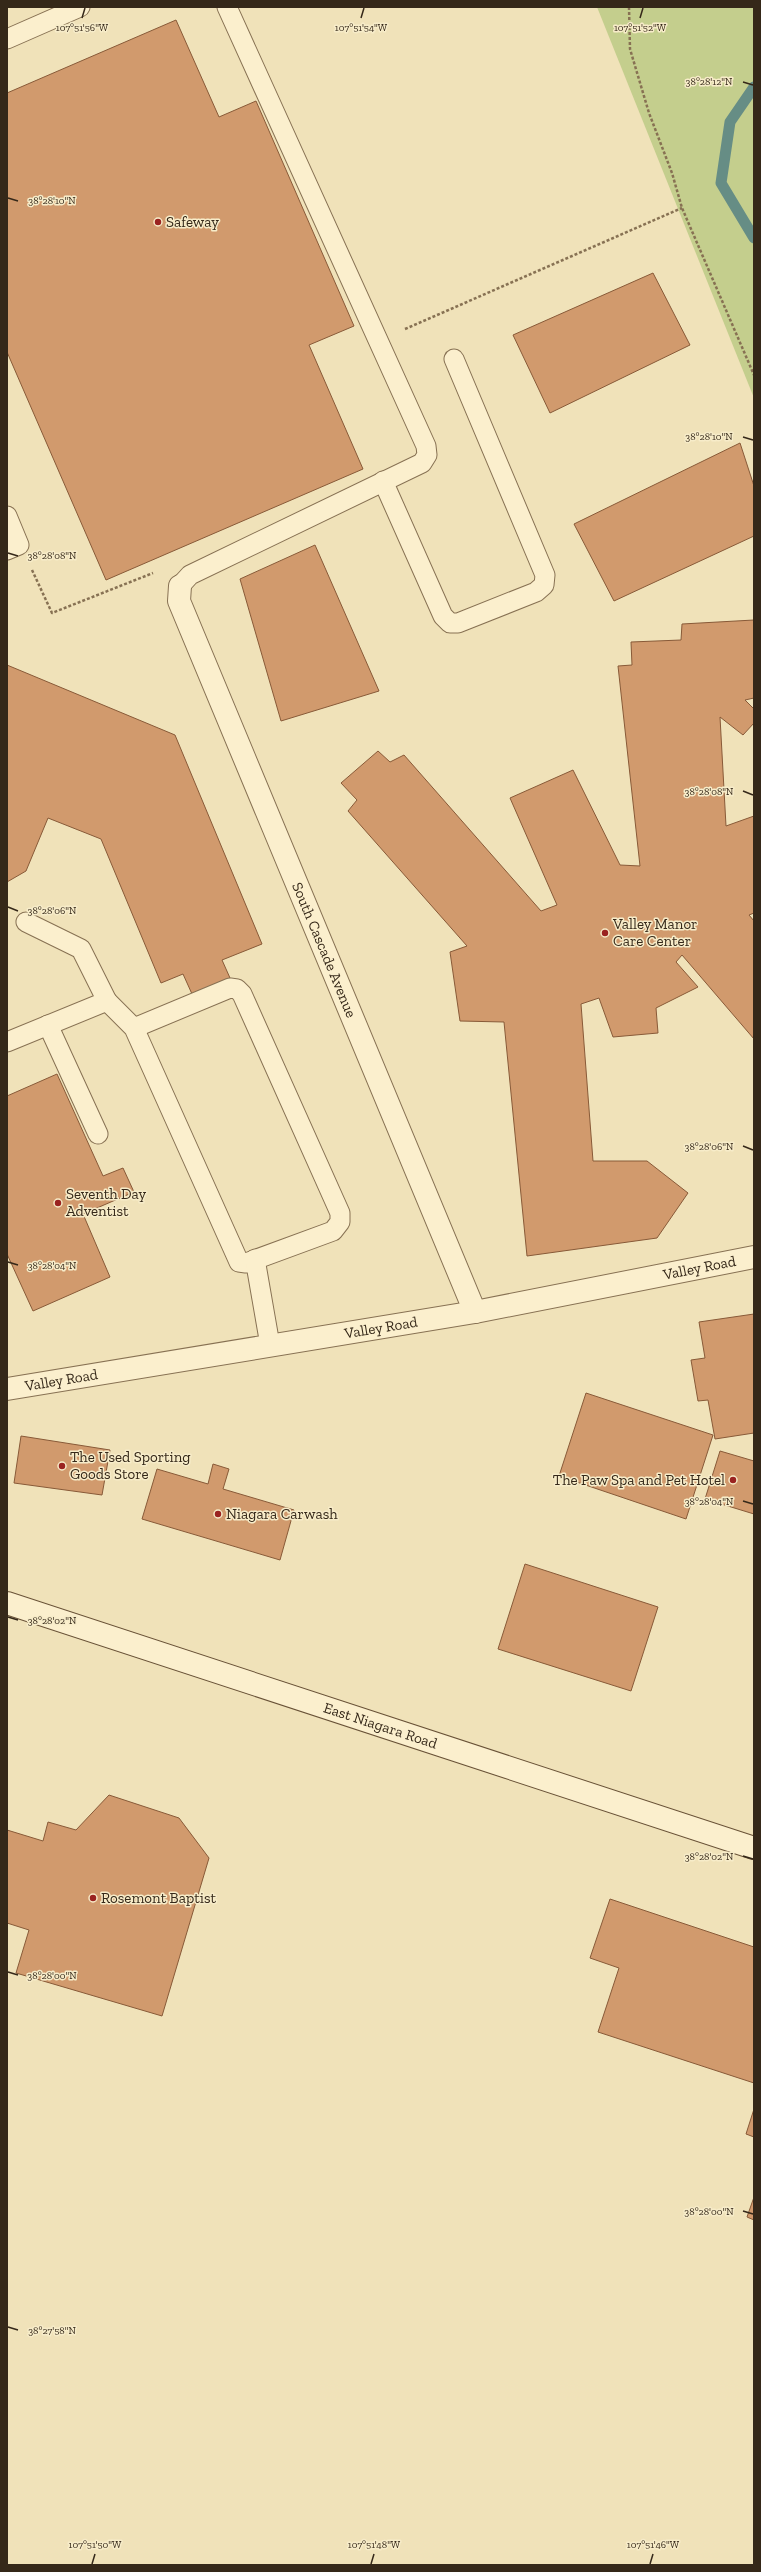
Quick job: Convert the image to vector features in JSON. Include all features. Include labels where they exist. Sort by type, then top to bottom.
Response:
[{"type":"street","name":"South Cascade Avenue","points":[[180,586],[179,601],[475,1312]]},
{"type":"street","name":"Valley Road","points":[[7,1389],[475,1312],[754,1257]]},
{"type":"street","name":"East Niagara Road","points":[[7,1603],[754,1848]]},
{"type":"lane","points":[[7,39],[80,7]]},
{"type":"lane","points":[[180,586],[190,575],[422,463],[427,455],[426,446],[227,7]]},
{"type":"lane","points":[[383,481],[443,616],[450,623],[458,622],[536,592],[544,585],[545,575],[454,360]]},
{"type":"lane","points":[[7,516],[19,545],[7,550]]},
{"type":"lane","points":[[26,922],[81,948],[107,1001],[134,1028],[235,1257],[239,1262],[246,1263],[333,1231],[340,1222],[340,1213],[242,994],[237,989],[230,988],[134,1028]]},
{"type":"lane","points":[[7,1042],[107,1001]]},
{"type":"lane","points":[[48,1025],[98,1134]]},
{"type":"lane","points":[[256,1259],[270,1346]]},
{"type":"path","points":[[629,7],[630,49],[649,113],[672,173],[682,208],[754,375]]},
{"type":"path","points":[[403,330],[682,208]]},
{"type":"path","points":[[32,569],[52,613],[161,570]]},
{"type":"green space","points":[[597,7],[754,7],[754,398]]},
{"type":"building","name":"Safeway","points":[[176,20],[219,117],[256,101],[354,326],[309,345],[363,469],[106,580],[7,352],[7,93]]},
{"type":"building","points":[[653,273],[690,345],[550,413],[513,335]]},
{"type":"building","points":[[740,443],[754,486],[754,536],[614,601],[574,524]]},
{"type":"building","points":[[315,545],[379,691],[281,721],[240,579]]},
{"type":"building","name":"Valley Manor Care Center","points":[[754,620],[754,698],[745,700],[754,709],[754,723],[743,735],[720,717],[726,826],[754,816],[754,913],[749,915],[754,921],[754,1039],[682,955],[676,962],[698,987],[656,1008],[658,1033],[613,1037],[599,998],[581,1004],[593,1161],[647,1161],[688,1193],[657,1238],[527,1256],[504,1022],[460,1021],[450,952],[467,946],[348,811],[357,800],[341,783],[378,751],[390,762],[404,755],[541,911],[557,905],[510,798],[573,770],[620,865],[640,866],[618,666],[632,665],[631,642],[681,640],[682,624]]},
{"type":"building","points":[[7,665],[175,735],[262,944],[222,960],[230,978],[192,994],[183,974],[161,983],[101,839],[48,818],[26,871],[7,882]]},
{"type":"building","name":"Seventh Day Adventist","points":[[57,1074],[103,1176],[123,1168],[134,1192],[83,1214],[110,1277],[33,1311],[7,1254],[7,1096]]},
{"type":"building","points":[[754,1314],[754,1433],[715,1439],[708,1400],[698,1401],[691,1360],[705,1358],[699,1322]]},
{"type":"building","points":[[586,1393],[713,1435],[686,1519],[559,1476]]},
{"type":"building","name":"The Used Sporting Goods Store","points":[[21,1436],[110,1450],[102,1495],[14,1483]]},
{"type":"building","name":"The Paw Spa and Pet Hotel","points":[[720,1451],[754,1461],[754,1514],[705,1499]]},
{"type":"building","name":"Niagara Carwash","points":[[213,1464],[229,1469],[223,1489],[294,1510],[280,1560],[142,1519],[157,1469],[208,1484]]},
{"type":"building","points":[[525,1564],[658,1607],[631,1691],[498,1649]]},
{"type":"building","points":[[109,1795],[179,1818],[209,1858],[162,2016],[16,1973],[29,1930],[7,1923],[7,1830],[43,1841],[48,1822],[76,1830]]},
{"type":"building","points":[[610,1899],[754,1947],[754,2083],[598,2032],[619,1968],[590,1958]]},
{"type":"building","points":[[754,2109],[754,2137],[746,2134]]},
{"type":"building","points":[[754,2197],[754,2220],[747,2217]]},
{"type":"waterway","points":[[754,87],[730,122],[721,183],[754,238]]},
{"type":"place","name":"Safeway","points":[[158,222]]},
{"type":"place","name":"Valley Manor Care Center","points":[[605,933]]},
{"type":"place","name":"Seventh Day Adventist","points":[[58,1203]]},
{"type":"place","name":"The Used Sporting Goods Store","points":[[62,1466]]},
{"type":"place","name":"The Paw Spa and Pet Hotel","points":[[733,1480]]},
{"type":"place","name":"Niagara Carwash","points":[[218,1514]]},
{"type":"place","name":"Rosemont Baptist","points":[[93,1898]]}]
